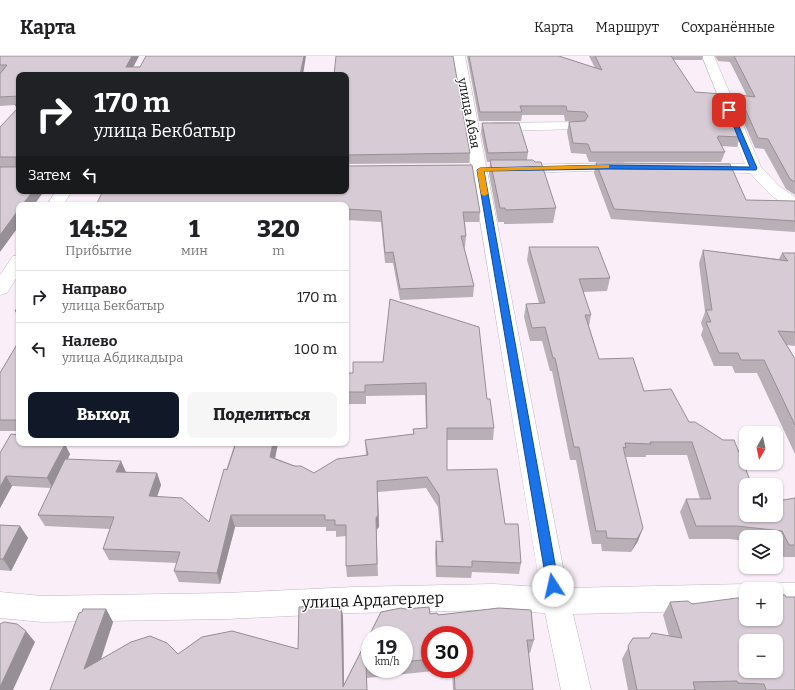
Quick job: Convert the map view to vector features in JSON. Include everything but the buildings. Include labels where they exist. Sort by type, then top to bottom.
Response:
[{"type":"street","name":"улица Абая","points":[[459,56],[472,127],[486,169],[556,601],[576,690]]},
{"type":"street","points":[[708,56],[754,168],[774,189],[795,204]]},
{"type":"street","points":[[472,127],[578,126]]},
{"type":"street","points":[[486,169],[639,167]]},
{"type":"street","points":[[685,167],[754,168]]},
{"type":"street","points":[[0,289],[16,265]]},
{"type":"street","points":[[783,596],[795,596]]},
{"type":"street","name":"улица Ардагерлер","points":[[0,605],[42,609],[227,606],[353,600],[494,598],[556,601],[739,597]]},
{"type":"slow traffic","points":[[484,194],[480,170],[607,167]]},
{"type":"route","points":[[553,586],[480,170],[608,167],[754,168],[729,110]]}]
